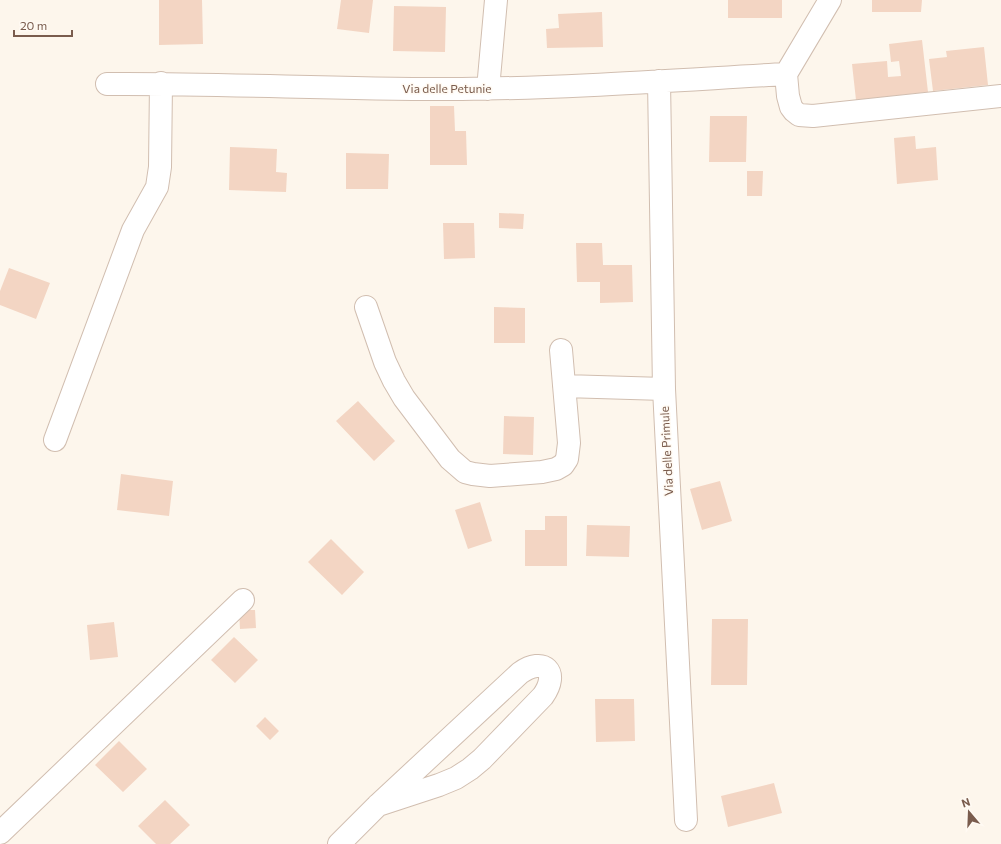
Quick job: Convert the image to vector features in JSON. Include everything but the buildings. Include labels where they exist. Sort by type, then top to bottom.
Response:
[{"type":"street","points":[[488,89],[496,0]]},
{"type":"street","points":[[830,0],[786,74],[788,96],[791,107],[800,115],[806,116],[1001,96]]},
{"type":"street","name":"Via delle Petunie","points":[[107,84],[488,89],[786,74]]},
{"type":"street","name":"Via delle Primule","points":[[659,81],[664,389],[686,820]]},
{"type":"street","points":[[55,440],[133,230],[157,188],[160,167],[161,84]]},
{"type":"street","points":[[366,307],[385,362],[399,390],[450,459],[465,472],[473,474],[490,476],[548,471],[563,466],[567,459],[569,443],[561,350]]},
{"type":"street","points":[[564,386],[664,389]]},
{"type":"street","points":[[0,833],[243,600]]},
{"type":"street","points":[[339,844],[378,805],[520,673],[536,665],[548,670],[551,677],[550,684],[543,696],[482,759],[470,769],[456,778],[439,785],[378,805]]}]
